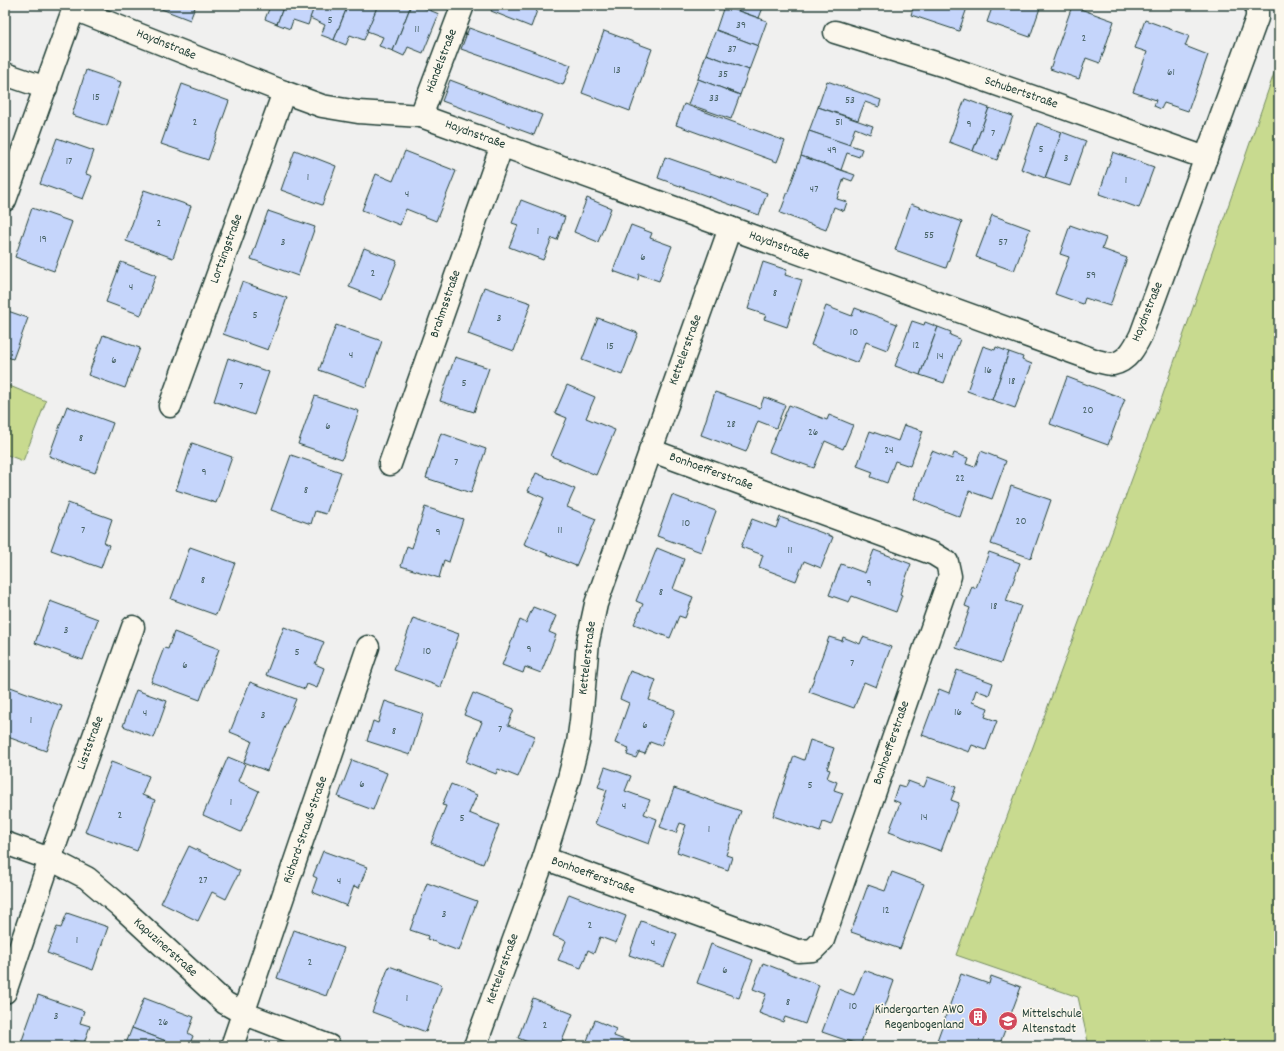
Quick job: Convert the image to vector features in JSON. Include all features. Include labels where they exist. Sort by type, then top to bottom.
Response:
[{"type":"street","name":"Händelstraße","points":[[421,116],[463,5]]},
{"type":"street","name":"Haydnstraße","points":[[75,7],[322,106],[358,112],[421,116],[1097,361],[1112,364],[1124,359],[1133,350],[1141,335],[1257,18],[1257,5]]},
{"type":"street","points":[[5,200],[75,7]]},
{"type":"street","name":"Schubertstraße","points":[[835,32],[945,66],[1206,158]]},
{"type":"street","points":[[5,74],[46,88]]},
{"type":"street","name":"Lortzingstraße","points":[[170,406],[284,92]]},
{"type":"street","name":"Brahmsstraße","points":[[390,464],[502,145]]},
{"type":"street","name":"Kettelerstraße","points":[[475,1046],[544,858],[578,742],[582,721],[588,641],[596,604],[730,228]]},
{"type":"street","name":"Bonhoefferstraße","points":[[544,858],[798,951],[813,950],[823,940],[950,576],[946,562],[934,554],[650,450]]},
{"type":"street","name":"Lisztstraße","points":[[5,992],[50,859],[133,627]]},
{"type":"street","name":"Richard-Strauß-Straße","points":[[232,1046],[368,647]]},
{"type":"street","name":"Kapuzinerstraße","points":[[5,843],[50,859],[87,878],[124,910],[224,1003],[243,1013],[329,1046]]},
{"type":"green space","points":[[1279,59],[1279,1046],[1089,1046],[1078,997],[956,955],[1160,403]]},
{"type":"green space","points":[[5,384],[46,401],[23,461],[5,454]]},
{"type":"building","points":[[5,5],[9,5],[5,15]]},
{"type":"building","points":[[151,5],[196,5],[190,20]]},
{"type":"building","points":[[257,5],[284,5],[277,24],[265,19],[269,9]]},
{"type":"building","points":[[284,5],[315,5],[308,25],[293,20],[290,29],[277,24]]},
{"type":"building","points":[[315,5],[348,5],[334,40],[321,35],[325,25],[310,18]]},
{"type":"building","points":[[348,5],[378,5],[364,40],[350,35],[346,45],[334,40]]},
{"type":"building","points":[[378,5],[411,5],[393,51],[379,46],[383,37],[367,31]]},
{"type":"building","points":[[411,5],[417,5],[439,14],[423,53],[408,47],[404,56],[393,51]]},
{"type":"building","points":[[494,5],[539,5],[531,27],[491,11]]},
{"type":"building","points":[[722,5],[764,5],[759,18]]},
{"type":"building","points":[[914,5],[968,5],[959,31],[911,15]]},
{"type":"building","points":[[993,5],[1041,5],[1030,37],[987,22]]},
{"type":"building","points":[[724,6],[767,21],[758,46],[716,30]]},
{"type":"building","points":[[1072,6],[1114,21],[1100,63],[1086,58],[1079,79],[1050,69]]},
{"type":"building","points":[[1145,20],[1189,36],[1185,46],[1208,55],[1188,111],[1164,103],[1161,109],[1154,106],[1156,100],[1133,92],[1147,52],[1135,48]]},
{"type":"building","points":[[469,28],[571,65],[563,85],[461,49]]},
{"type":"building","points":[[716,30],[758,46],[749,70],[706,54]]},
{"type":"building","points":[[604,31],[652,49],[630,111],[582,93]]},
{"type":"building","points":[[706,54],[749,70],[740,95],[698,79]]},
{"type":"building","points":[[86,70],[121,82],[107,126],[72,115]]},
{"type":"building","points":[[698,79],[740,95],[731,119],[688,104]]},
{"type":"building","points":[[450,80],[542,115],[534,135],[442,101]]},
{"type":"building","points":[[827,81],[881,100],[879,107],[865,102],[858,120],[818,107]]},
{"type":"building","points":[[182,84],[229,101],[208,160],[161,144]]},
{"type":"building","points":[[965,99],[989,108],[973,151],[949,142]]},
{"type":"building","points":[[684,104],[785,141],[777,162],[676,125]]},
{"type":"building","points":[[818,107],[873,126],[870,134],[855,128],[849,145],[809,131]]},
{"type":"building","points":[[989,108],[1013,116],[997,160],[973,151]]},
{"type":"building","points":[[1037,123],[1062,132],[1045,178],[1021,169]]},
{"type":"building","points":[[809,131],[862,149],[859,157],[847,153],[841,170],[801,156]]},
{"type":"building","points":[[1062,132],[1086,141],[1070,186],[1045,178]]},
{"type":"building","points":[[57,138],[94,151],[86,174],[92,176],[83,199],[40,184]]},
{"type":"building","points":[[295,150],[336,166],[322,205],[281,190]]},
{"type":"building","points":[[405,151],[456,171],[436,221],[406,209],[400,225],[362,210],[376,174],[393,181]]},
{"type":"building","points":[[1113,152],[1154,167],[1139,208],[1099,194]]},
{"type":"building","points":[[801,156],[855,175],[852,181],[844,178],[837,199],[847,202],[844,211],[834,207],[826,230],[780,213]]},
{"type":"building","points":[[665,157],[767,193],[759,215],[658,178]]},
{"type":"building","points":[[144,190],[191,206],[173,258],[126,241]]},
{"type":"building","points":[[587,198],[611,208],[598,242],[574,232]]},
{"type":"building","points":[[521,200],[565,217],[557,240],[552,238],[543,260],[509,247],[518,225],[512,223]]},
{"type":"building","points":[[911,204],[962,222],[946,268],[895,250]]},
{"type":"building","points":[[32,208],[72,222],[54,271],[15,257]]},
{"type":"building","points":[[268,211],[315,227],[298,276],[251,259]]},
{"type":"building","points":[[992,215],[1030,229],[1014,271],[976,257]]},
{"type":"building","points":[[631,225],[652,233],[650,238],[672,246],[659,281],[639,274],[638,280],[613,271]]},
{"type":"building","points":[[1070,225],[1106,238],[1102,249],[1127,258],[1110,306],[1085,298],[1083,304],[1055,294],[1069,257],[1060,254]]},
{"type":"building","points":[[364,248],[397,261],[382,300],[349,287]]},
{"type":"building","points":[[121,262],[156,275],[141,315],[106,302]]},
{"type":"building","points":[[763,262],[787,270],[785,275],[802,280],[787,327],[764,319],[766,315],[748,309]]},
{"type":"building","points":[[242,282],[287,298],[268,350],[223,334]]},
{"type":"building","points":[[484,287],[531,303],[514,351],[468,334]]},
{"type":"building","points":[[826,306],[852,316],[855,308],[897,324],[887,350],[866,342],[858,363],[811,345]]},
{"type":"building","points":[[5,310],[28,318],[13,359],[5,356]]},
{"type":"building","points":[[598,318],[638,333],[622,375],[582,360]]},
{"type":"building","points":[[912,321],[924,325],[925,322],[938,327],[920,375],[895,366]]},
{"type":"building","points":[[336,325],[382,341],[366,387],[319,370]]},
{"type":"building","points":[[938,327],[951,332],[950,335],[960,339],[944,383],[920,375]]},
{"type":"building","points":[[103,335],[140,348],[125,388],[88,375]]},
{"type":"building","points":[[983,346],[995,350],[996,347],[1009,352],[992,400],[967,391]]},
{"type":"building","points":[[1009,352],[1023,357],[1022,360],[1032,364],[1015,408],[992,400]]},
{"type":"building","points":[[455,357],[489,368],[474,412],[440,401]]},
{"type":"building","points":[[228,358],[269,372],[254,415],[214,401]]},
{"type":"building","points":[[1067,377],[1125,399],[1108,445],[1050,424]]},
{"type":"building","points":[[567,385],[595,397],[586,418],[615,430],[596,475],[551,456],[567,418],[555,413]]},
{"type":"building","points":[[715,392],[760,408],[764,397],[785,405],[776,428],[758,421],[746,452],[701,435]]},
{"type":"building","points":[[315,396],[359,411],[342,459],[298,444]]},
{"type":"building","points":[[789,405],[827,420],[829,415],[853,425],[843,449],[825,441],[814,468],[769,452]]},
{"type":"building","points":[[67,406],[113,423],[95,473],[49,456]]},
{"type":"building","points":[[904,425],[923,431],[910,466],[895,461],[887,483],[871,477],[873,472],[857,466],[870,431],[898,441]]},
{"type":"building","points":[[441,433],[486,449],[471,493],[426,478]]},
{"type":"building","points":[[192,443],[232,457],[216,503],[176,490]]},
{"type":"building","points":[[932,451],[952,459],[954,453],[968,458],[966,464],[975,467],[981,451],[1006,461],[992,499],[969,491],[960,517],[914,499]]},
{"type":"building","points":[[291,455],[341,472],[326,514],[315,511],[311,524],[271,510]]},
{"type":"building","points":[[536,473],[575,489],[567,507],[596,519],[576,566],[524,544],[544,498],[528,491]]},
{"type":"building","points":[[1011,486],[1051,500],[1031,558],[991,544]]},
{"type":"building","points":[[672,495],[716,511],[701,552],[657,536]]},
{"type":"building","points":[[68,503],[112,519],[104,543],[109,545],[101,568],[51,550]]},
{"type":"building","points":[[425,507],[463,519],[449,562],[444,560],[439,578],[401,566],[407,546],[412,548]]},
{"type":"building","points":[[780,517],[833,537],[821,568],[804,561],[796,581],[759,567],[763,555],[741,547],[752,519],[776,528]]},
{"type":"building","points":[[190,547],[235,563],[216,615],[171,599]]},
{"type":"building","points":[[657,548],[684,559],[673,589],[693,597],[685,618],[679,616],[670,638],[634,624],[643,604],[636,601]]},
{"type":"building","points":[[874,550],[911,564],[900,594],[902,595],[896,612],[852,596],[849,602],[829,595],[841,564],[865,573]]},
{"type":"building","points":[[989,552],[1020,563],[1006,601],[1021,606],[1001,663],[956,648],[970,608],[965,606],[972,586],[976,588]]},
{"type":"building","points":[[50,601],[98,619],[83,660],[35,643]]},
{"type":"building","points":[[533,607],[556,616],[549,632],[556,635],[541,673],[525,667],[523,673],[502,665],[520,620],[526,623]]},
{"type":"building","points":[[413,618],[459,634],[441,687],[394,670]]},
{"type":"building","points":[[284,627],[324,642],[315,664],[324,668],[317,688],[307,684],[305,689],[266,675]]},
{"type":"building","points":[[174,632],[219,649],[200,700],[151,682],[164,648],[168,649]]},
{"type":"building","points":[[829,637],[842,641],[843,637],[860,644],[863,637],[891,647],[876,687],[864,682],[854,708],[809,692]]},
{"type":"building","points":[[957,670],[993,683],[989,695],[976,690],[972,702],[988,708],[985,717],[997,721],[986,750],[972,745],[969,752],[922,735],[939,689],[949,693]]},
{"type":"building","points":[[630,671],[656,680],[649,700],[675,710],[661,746],[650,742],[645,754],[639,752],[636,758],[627,755],[629,748],[615,743],[629,703],[620,699]]},
{"type":"building","points":[[250,682],[296,699],[267,771],[244,762],[252,741],[230,732]]},
{"type":"building","points":[[5,685],[62,706],[46,751],[5,736]]},
{"type":"building","points":[[136,690],[167,701],[154,738],[123,726]]},
{"type":"building","points":[[473,693],[514,709],[508,725],[535,736],[518,777],[498,769],[496,774],[466,762],[482,722],[464,715]]},
{"type":"building","points":[[385,701],[423,714],[410,755],[367,741],[373,721],[378,723]]},
{"type":"building","points":[[810,740],[834,748],[827,769],[830,770],[827,778],[837,782],[834,790],[843,793],[831,825],[823,822],[820,832],[773,816],[794,756],[804,760]]},
{"type":"building","points":[[228,757],[245,764],[238,781],[259,791],[241,832],[203,815]]},
{"type":"building","points":[[352,760],[387,773],[373,810],[338,797]]},
{"type":"building","points":[[111,762],[149,776],[142,795],[155,800],[137,851],[85,832]]},
{"type":"building","points":[[605,767],[631,776],[625,791],[650,800],[644,814],[657,819],[649,844],[595,824],[607,790],[598,787]]},
{"type":"building","points":[[928,777],[956,787],[951,800],[959,803],[941,851],[889,832],[900,803],[893,800],[898,785],[905,787],[908,781],[924,787]]},
{"type":"building","points":[[451,784],[477,795],[469,813],[499,825],[483,864],[431,843],[446,806],[442,805]]},
{"type":"building","points":[[674,788],[741,811],[726,855],[732,857],[728,870],[677,852],[686,825],[680,823],[676,833],[660,827]]},
{"type":"building","points":[[189,846],[240,871],[226,899],[212,892],[198,921],[161,903]]},
{"type":"building","points":[[323,851],[367,867],[359,888],[354,886],[347,906],[312,892],[317,878],[313,876]]},
{"type":"building","points":[[892,872],[924,884],[900,949],[851,932],[868,885],[885,891]]},
{"type":"building","points":[[427,883],[477,901],[459,951],[427,939],[428,936],[410,930]]},
{"type":"building","points":[[569,894],[626,916],[616,943],[600,937],[594,953],[588,950],[581,968],[558,960],[566,941],[553,936]]},
{"type":"building","points":[[67,913],[108,927],[93,970],[47,953],[57,927],[61,928]]},
{"type":"building","points":[[641,921],[677,934],[664,967],[629,955]]},
{"type":"building","points":[[294,930],[344,948],[326,996],[277,978]]},
{"type":"building","points":[[711,944],[753,960],[739,998],[697,983]]},
{"type":"building","points":[[763,963],[819,985],[805,1024],[785,1017],[783,1022],[759,1013],[766,994],[753,989]]},
{"type":"building","points":[[389,966],[442,985],[426,1032],[372,1012]]},
{"type":"building","points":[[864,970],[894,981],[884,1009],[875,1006],[860,1045],[822,1032],[838,989],[854,995]]},
{"type":"building","name":"Kindergarten AWO Regenbogenland","points":[[961,974],[989,984],[991,976],[1021,987],[999,1046],[935,1046]]},
{"type":"building","points":[[38,995],[84,1011],[80,1023],[90,1026],[84,1043],[74,1040],[71,1046],[29,1046],[21,1043]]},
{"type":"building","points":[[144,998],[194,1017],[188,1033],[193,1036],[189,1046],[179,1046],[132,1028]]},
{"type":"building","points":[[533,998],[573,1014],[562,1041],[575,1046],[538,1046],[518,1038]]},
{"type":"building","points":[[595,1020],[616,1029],[614,1036],[641,1046],[585,1046]]},
{"type":"building","points":[[132,1028],[179,1046],[125,1046]]},
{"type":"place","name":"Kindergarten AWO Regenbogenland","points":[[978,1017]]},
{"type":"place","name":"Mittelschule Altenstadt","points":[[1008,1021]]}]
